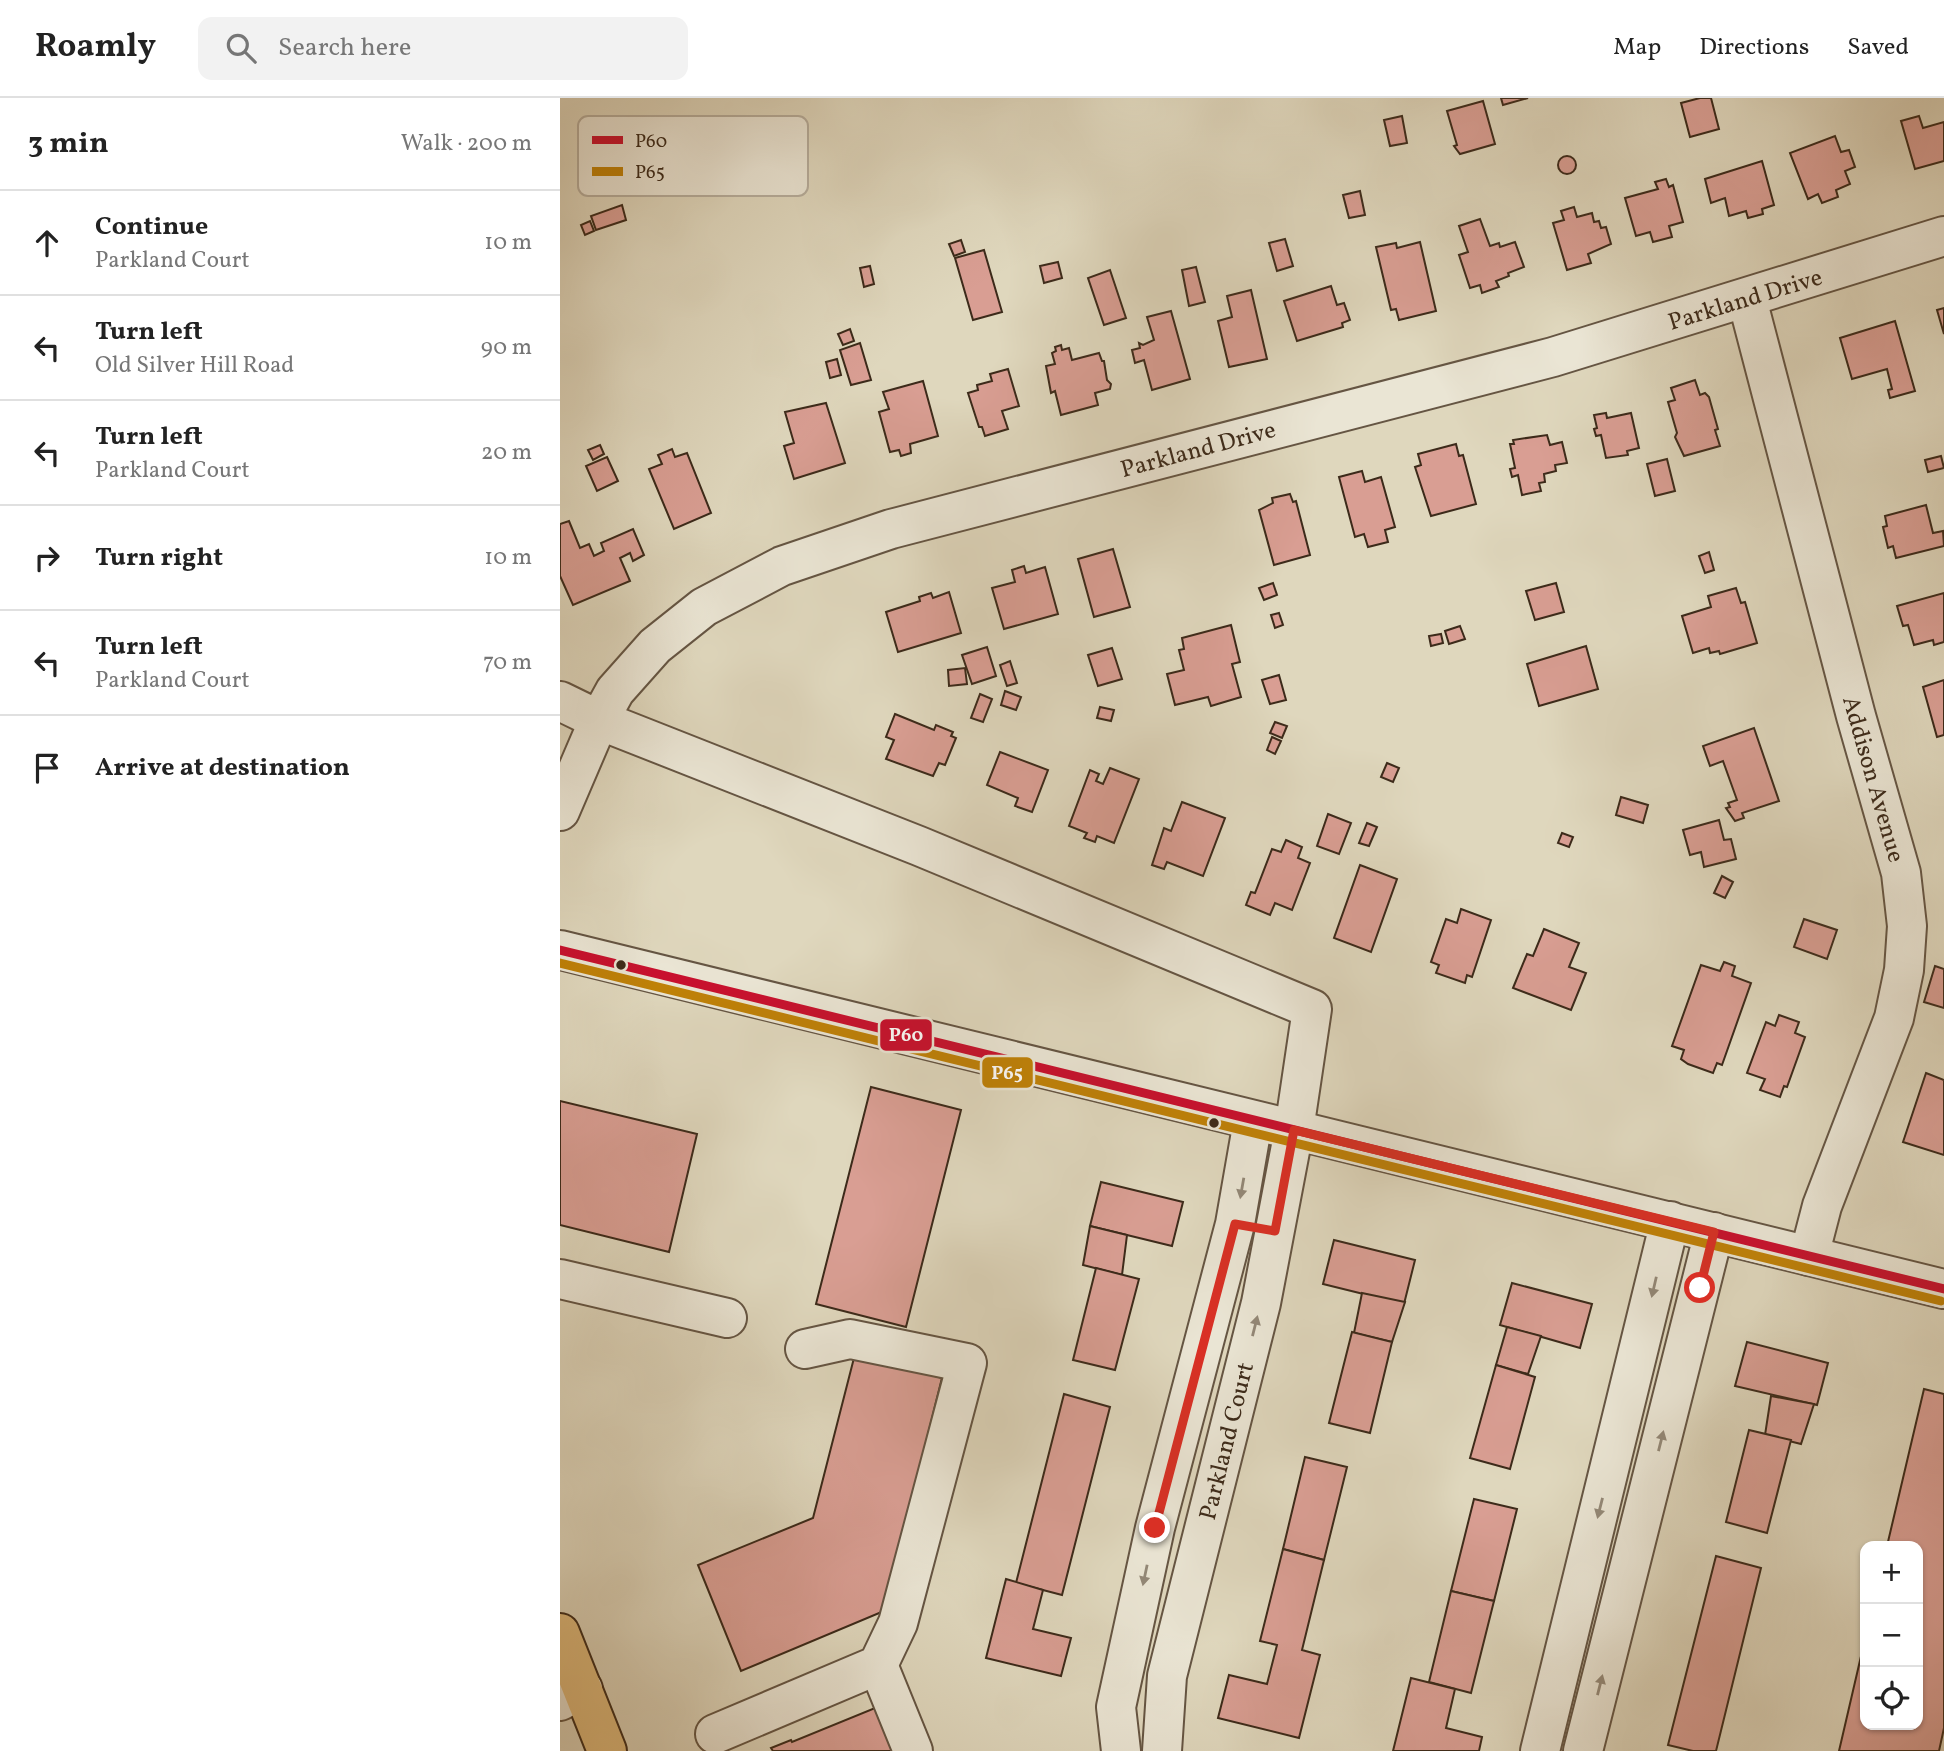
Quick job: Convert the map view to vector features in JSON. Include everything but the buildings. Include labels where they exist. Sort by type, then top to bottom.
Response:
[{"type":"main road","points":[[560,1633],[571,1695],[607,1751]]},
{"type":"street","name":"Parkland Drive","points":[[560,811],[599,720],[615,691],[655,646],[678,625],[704,607],[782,566],[891,529],[1553,357],[1944,236]]},
{"type":"street","name":"Addison Avenue","points":[[1747,299],[1856,716],[1901,873],[1907,926],[1904,970],[1894,1018],[1822,1206],[1809,1256]]},
{"type":"street","points":[[560,701],[599,720]]},
{"type":"street","name":"Parkland Court","points":[[599,720],[919,846],[1312,1009],[1294,1130],[1261,1303],[1167,1676],[1161,1751]]},
{"type":"street","points":[[560,950],[1944,1289]]},
{"type":"street","name":"Parkland Court","points":[[1121,1751],[1116,1707],[1155,1528],[1235,1224],[1253,1121]]},
{"type":"street","points":[[1539,1751],[1670,1221]]},
{"type":"street","points":[[1235,1224],[1275,1231]]},
{"type":"street","points":[[1583,1751],[1714,1232]]},
{"type":"street","points":[[560,1279],[727,1318]]},
{"type":"street","points":[[1644,1332],[1686,1344]]},
{"type":"street","points":[[715,1734],[878,1665],[898,1623],[967,1363],[850,1339],[805,1349]]},
{"type":"street","points":[[1126,1663],[1167,1676]]},
{"type":"street","points":[[878,1665],[913,1751]]},
{"type":"transit line","name":"P60","points":[[560,950],[1944,1289]]},
{"type":"transit line","name":"P65","points":[[560,963],[1941,1301]]},
{"type":"route","points":[[1155,1528],[1235,1224],[1275,1231],[1294,1130],[1714,1232],[1700,1288]]}]
